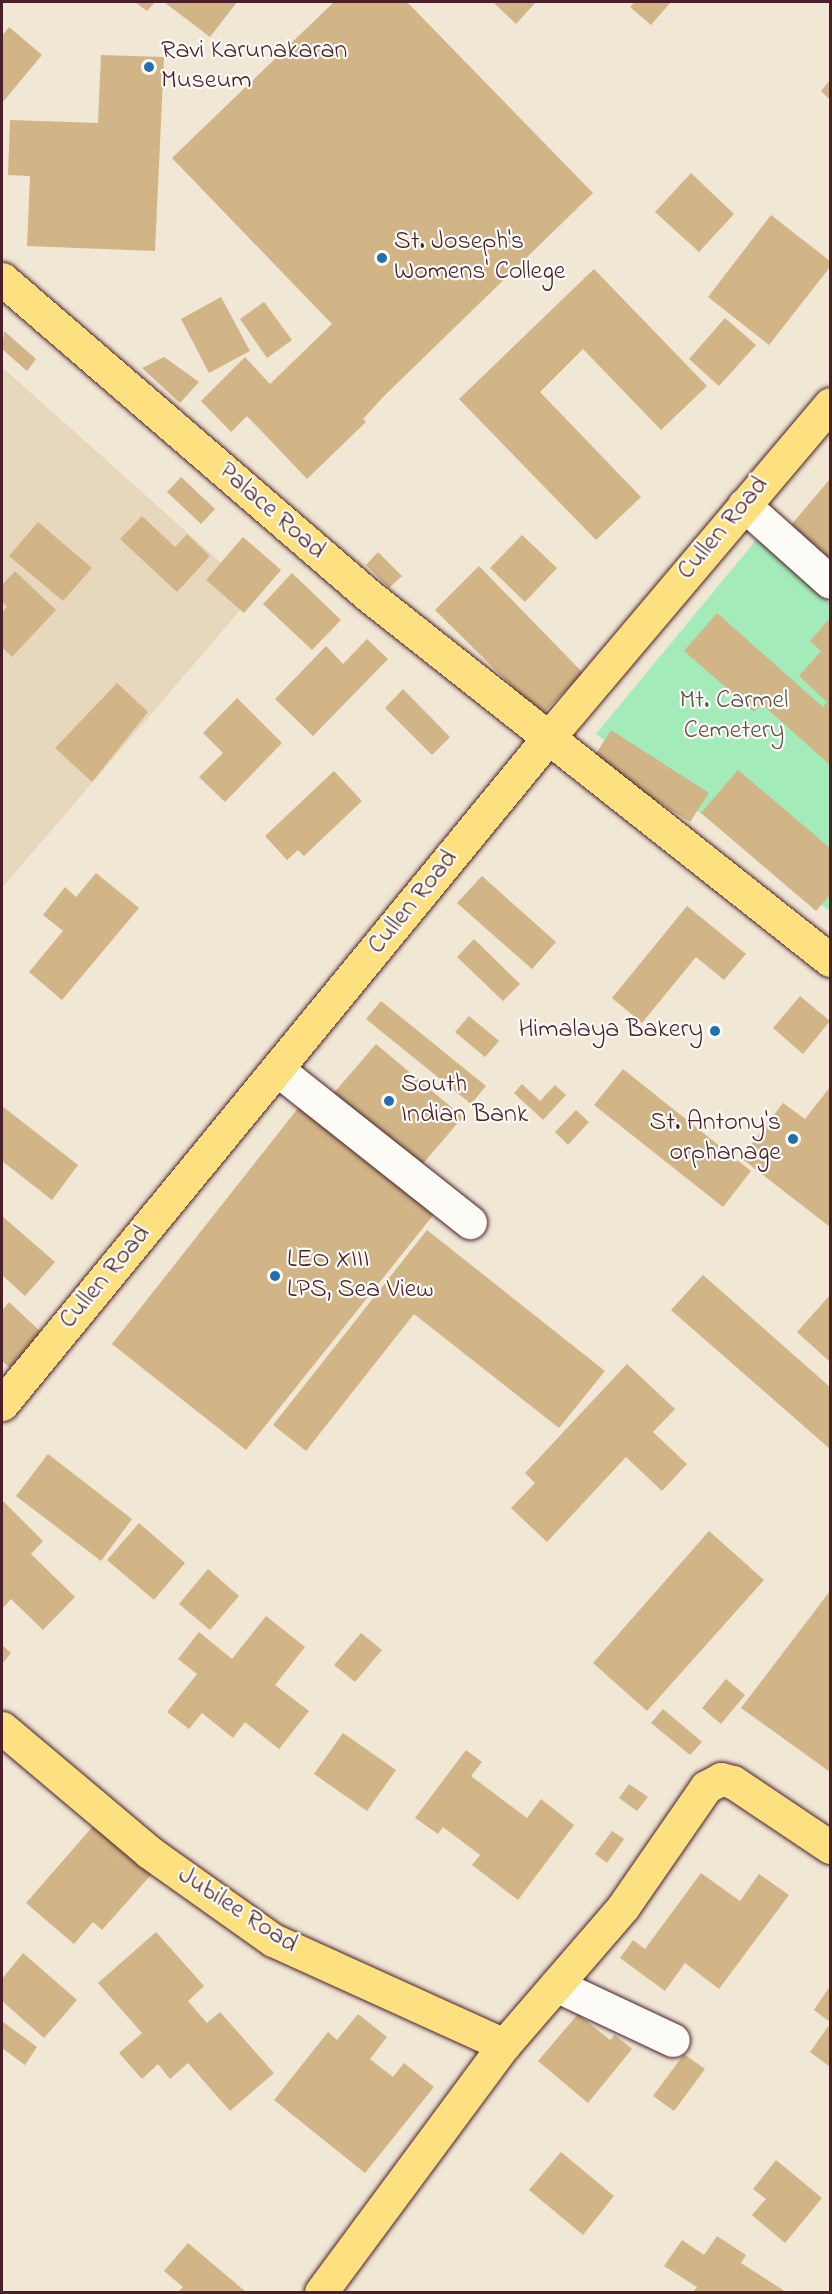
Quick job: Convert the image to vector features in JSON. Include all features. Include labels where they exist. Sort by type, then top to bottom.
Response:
[{"type":"main road","name":"Palace Road","points":[[2,279],[368,595],[831,960]]},
{"type":"main road","name":"Cullen Road","points":[[2,1404],[548,738],[831,404]]},
{"type":"main road","name":"Jubilee Road","points":[[2,1728],[149,1852],[273,1940],[504,2045]]},
{"type":"main road","points":[[321,2292],[504,2045],[623,1907],[706,1787],[721,1779],[831,1847]]},
{"type":"street","points":[[744,505],[831,582]]},
{"type":"street","points":[[278,1070],[470,1222]]},
{"type":"street","points":[[556,1985],[674,2040]]},
{"type":"shaded area","points":[[2,367],[255,593],[2,888]]},
{"type":"green space","name":"Mt. Carmel Cemetery","points":[[757,539],[830,604],[830,911],[596,734]]},
{"type":"building","points":[[135,2],[155,2],[147,11]]},
{"type":"building","points":[[164,2],[237,2],[210,37]]},
{"type":"building","points":[[334,2],[407,2],[593,193],[383,397],[363,419],[366,422],[307,479],[247,416],[231,432],[201,401],[245,357],[270,384],[332,324],[172,158]]},
{"type":"building","points":[[493,2],[536,2],[516,24]]},
{"type":"building","points":[[635,2],[671,2],[651,25],[630,7]]},
{"type":"building","points":[[9,27],[42,55],[2,103],[2,36]]},
{"type":"building","points":[[101,55],[164,57],[155,251],[27,246],[30,176],[8,175],[10,120],[98,123]]},
{"type":"building","points":[[830,80],[830,100],[821,91]]},
{"type":"building","points":[[691,173],[734,214],[699,252],[655,212]]},
{"type":"building","points":[[771,215],[830,261],[830,267],[769,345],[708,297]]},
{"type":"building","points":[[594,269],[707,386],[661,430],[583,349],[540,392],[641,497],[596,540],[459,399]]},
{"type":"building","points":[[221,297],[250,351],[209,373],[181,319]]},
{"type":"building","points":[[264,302],[292,340],[267,358],[240,319]]},
{"type":"building","points":[[725,318],[756,345],[719,386],[689,359]]},
{"type":"building","points":[[4,331],[36,359],[27,371],[2,349]]},
{"type":"building","points":[[164,357],[199,382],[180,403],[142,368]]},
{"type":"building","points":[[181,477],[215,509],[201,524],[167,492]]},
{"type":"building","points":[[830,479],[830,570],[786,531]]},
{"type":"building","points":[[142,516],[175,547],[187,534],[210,556],[177,592],[120,539]]},
{"type":"building","points":[[38,522],[92,568],[63,601],[9,556]]},
{"type":"building","points":[[522,535],[557,568],[525,602],[490,568]]},
{"type":"building","points":[[243,537],[281,570],[244,613],[206,580]]},
{"type":"building","points":[[378,552],[402,576],[389,588],[366,565]]},
{"type":"building","points":[[479,566],[583,673],[541,715],[435,610]]},
{"type":"building","points":[[15,571],[56,610],[12,657],[2,647],[2,613],[7,607],[2,601],[2,585]]},
{"type":"building","points":[[292,573],[341,620],[312,650],[263,604]]},
{"type":"building","points":[[717,613],[823,707],[827,702],[799,676],[821,651],[810,641],[830,618],[830,765],[762,704],[754,712],[684,651]]},
{"type":"building","points":[[367,639],[388,659],[313,736],[275,699],[326,646],[343,664]]},
{"type":"building","points":[[117,683],[148,712],[92,782],[55,748]]},
{"type":"building","points":[[403,689],[450,737],[432,755],[385,708]]},
{"type":"building","points":[[237,698],[282,743],[225,802],[199,777],[223,753],[203,733]]},
{"type":"building","points":[[611,730],[709,793],[690,822],[592,760]]},
{"type":"building","points":[[738,770],[830,848],[830,895],[816,911],[701,813]]},
{"type":"building","points":[[334,771],[362,801],[304,856],[298,850],[287,860],[265,836]]},
{"type":"building","points":[[96,873],[139,908],[62,1000],[29,972],[63,931],[43,915],[65,887],[76,897]]},
{"type":"building","points":[[482,876],[556,942],[532,969],[457,903]]},
{"type":"building","points":[[687,906],[746,954],[724,980],[696,957],[642,1023],[612,998]]},
{"type":"building","points":[[474,939],[520,984],[503,1001],[457,957]]},
{"type":"building","points":[[800,996],[830,1021],[803,1054],[773,1028]]},
{"type":"building","points":[[381,1001],[486,1086],[471,1104],[366,1019]]},
{"type":"building","points":[[469,1016],[499,1041],[485,1057],[455,1032]]},
{"type":"building","points":[[376,1044],[463,1117],[420,1167],[333,1094]]},
{"type":"building","points":[[623,1069],[751,1171],[723,1207],[594,1105]]},
{"type":"building","points":[[522,1084],[540,1101],[555,1085],[566,1095],[543,1120],[514,1093]]},
{"type":"building","name":"St. Antony's orphanage","points":[[830,1087],[830,1227],[741,1158],[783,1103],[805,1119]]},
{"type":"building","name":"LEO XIII LPS, Sea View","points":[[303,1102],[438,1209],[246,1450],[112,1344]]},
{"type":"building","points":[[2,1106],[78,1165],[52,1200],[2,1161]]},
{"type":"building","points":[[576,1110],[589,1122],[568,1145],[555,1132]]},
{"type":"building","points":[[2,1216],[55,1262],[25,1296],[2,1275]]},
{"type":"building","points":[[427,1230],[605,1371],[559,1428],[414,1314],[306,1451],[273,1425]]},
{"type":"building","points":[[703,1275],[830,1387],[830,1449],[671,1310]]},
{"type":"building","points":[[830,1295],[830,1362],[797,1332]]},
{"type":"building","points":[[9,1302],[42,1333],[10,1368],[2,1361],[2,1311]]},
{"type":"building","points":[[627,1364],[675,1409],[653,1432],[687,1464],[662,1491],[626,1457],[547,1542],[511,1508],[535,1483],[525,1473]]},
{"type":"building","points":[[48,1454],[132,1519],[101,1561],[16,1496]]},
{"type":"building","points":[[2,1500],[43,1541],[31,1554],[75,1597],[43,1630],[11,1599],[2,1609]]},
{"type":"building","points":[[139,1523],[185,1563],[154,1600],[107,1560]]},
{"type":"building","points":[[709,1531],[764,1580],[647,1711],[593,1663]]},
{"type":"building","points":[[208,1569],[239,1596],[210,1630],[179,1604]]},
{"type":"building","points":[[830,1591],[830,1772],[741,1708]]},
{"type":"building","points":[[266,1616],[305,1647],[275,1685],[309,1711],[279,1749],[245,1722],[233,1738],[202,1713],[189,1729],[167,1712],[197,1674],[178,1659],[199,1632],[232,1659]]},
{"type":"building","points":[[361,1633],[382,1650],[355,1682],[334,1665]]},
{"type":"building","points":[[2,1645],[11,1653],[2,1664]]},
{"type":"building","points":[[726,1679],[745,1695],[721,1724],[702,1708]]},
{"type":"building","points":[[663,1709],[702,1742],[690,1755],[651,1723]]},
{"type":"building","points":[[343,1733],[396,1770],[367,1811],[314,1774]]},
{"type":"building","points":[[466,1750],[482,1762],[471,1776],[527,1818],[541,1799],[574,1825],[518,1900],[472,1865],[480,1855],[443,1827],[438,1834],[415,1818]]},
{"type":"building","points":[[629,1784],[648,1797],[637,1811],[619,1798]]},
{"type":"building","points":[[101,1817],[158,1867],[102,1930],[93,1922],[74,1944],[26,1903]]},
{"type":"building","points":[[612,1831],[624,1839],[607,1863],[595,1854]]},
{"type":"building","points":[[701,1873],[740,1901],[759,1874],[789,1895],[719,1989],[685,1963],[665,1991],[620,1958],[633,1940],[645,1949]]},
{"type":"building","points":[[156,1932],[204,1986],[188,2001],[207,2023],[220,2012],[274,2073],[230,2111],[188,2063],[170,2079],[158,2064],[142,2079],[119,2053],[142,2033],[98,1983]]},
{"type":"building","points":[[23,1953],[77,2000],[44,2038],[2,2001],[2,1979]]},
{"type":"building","points":[[830,1986],[830,2022],[814,2010]]},
{"type":"building","points":[[358,2014],[387,2037],[370,2059],[393,2077],[404,2063],[434,2087],[365,2173],[274,2100],[328,2032],[337,2040]]},
{"type":"building","points":[[578,2014],[610,2040],[615,2035],[632,2049],[588,2103],[538,2061]]},
{"type":"building","points":[[2,2021],[37,2047],[25,2065],[2,2048]]},
{"type":"building","points":[[830,2024],[830,2067],[810,2052]]},
{"type":"building","points":[[684,2054],[705,2069],[674,2111],[653,2096]]},
{"type":"building","points":[[561,2152],[614,2196],[583,2235],[529,2190]]},
{"type":"building","points":[[776,2160],[822,2198],[785,2243],[752,2215],[766,2199],[753,2189]]},
{"type":"building","points":[[717,2236],[746,2255],[741,2263],[786,2292],[693,2292],[697,2287],[664,2266],[682,2240],[704,2255]]},
{"type":"building","points":[[188,2243],[246,2292],[178,2292],[183,2287],[164,2271]]},
{"type":"place","name":"Ravi Karunakaran Museum","points":[[149,67]]},
{"type":"place","name":"St. Joseph's Womens' College","points":[[382,258]]},
{"type":"place","name":"Himalaya Bakery","points":[[715,1031]]},
{"type":"place","name":"South Indian Bank","points":[[389,1101]]},
{"type":"place","name":"St. Antony's orphanage","points":[[793,1139]]},
{"type":"place","name":"LEO XIII LPS, Sea View","points":[[275,1276]]}]
